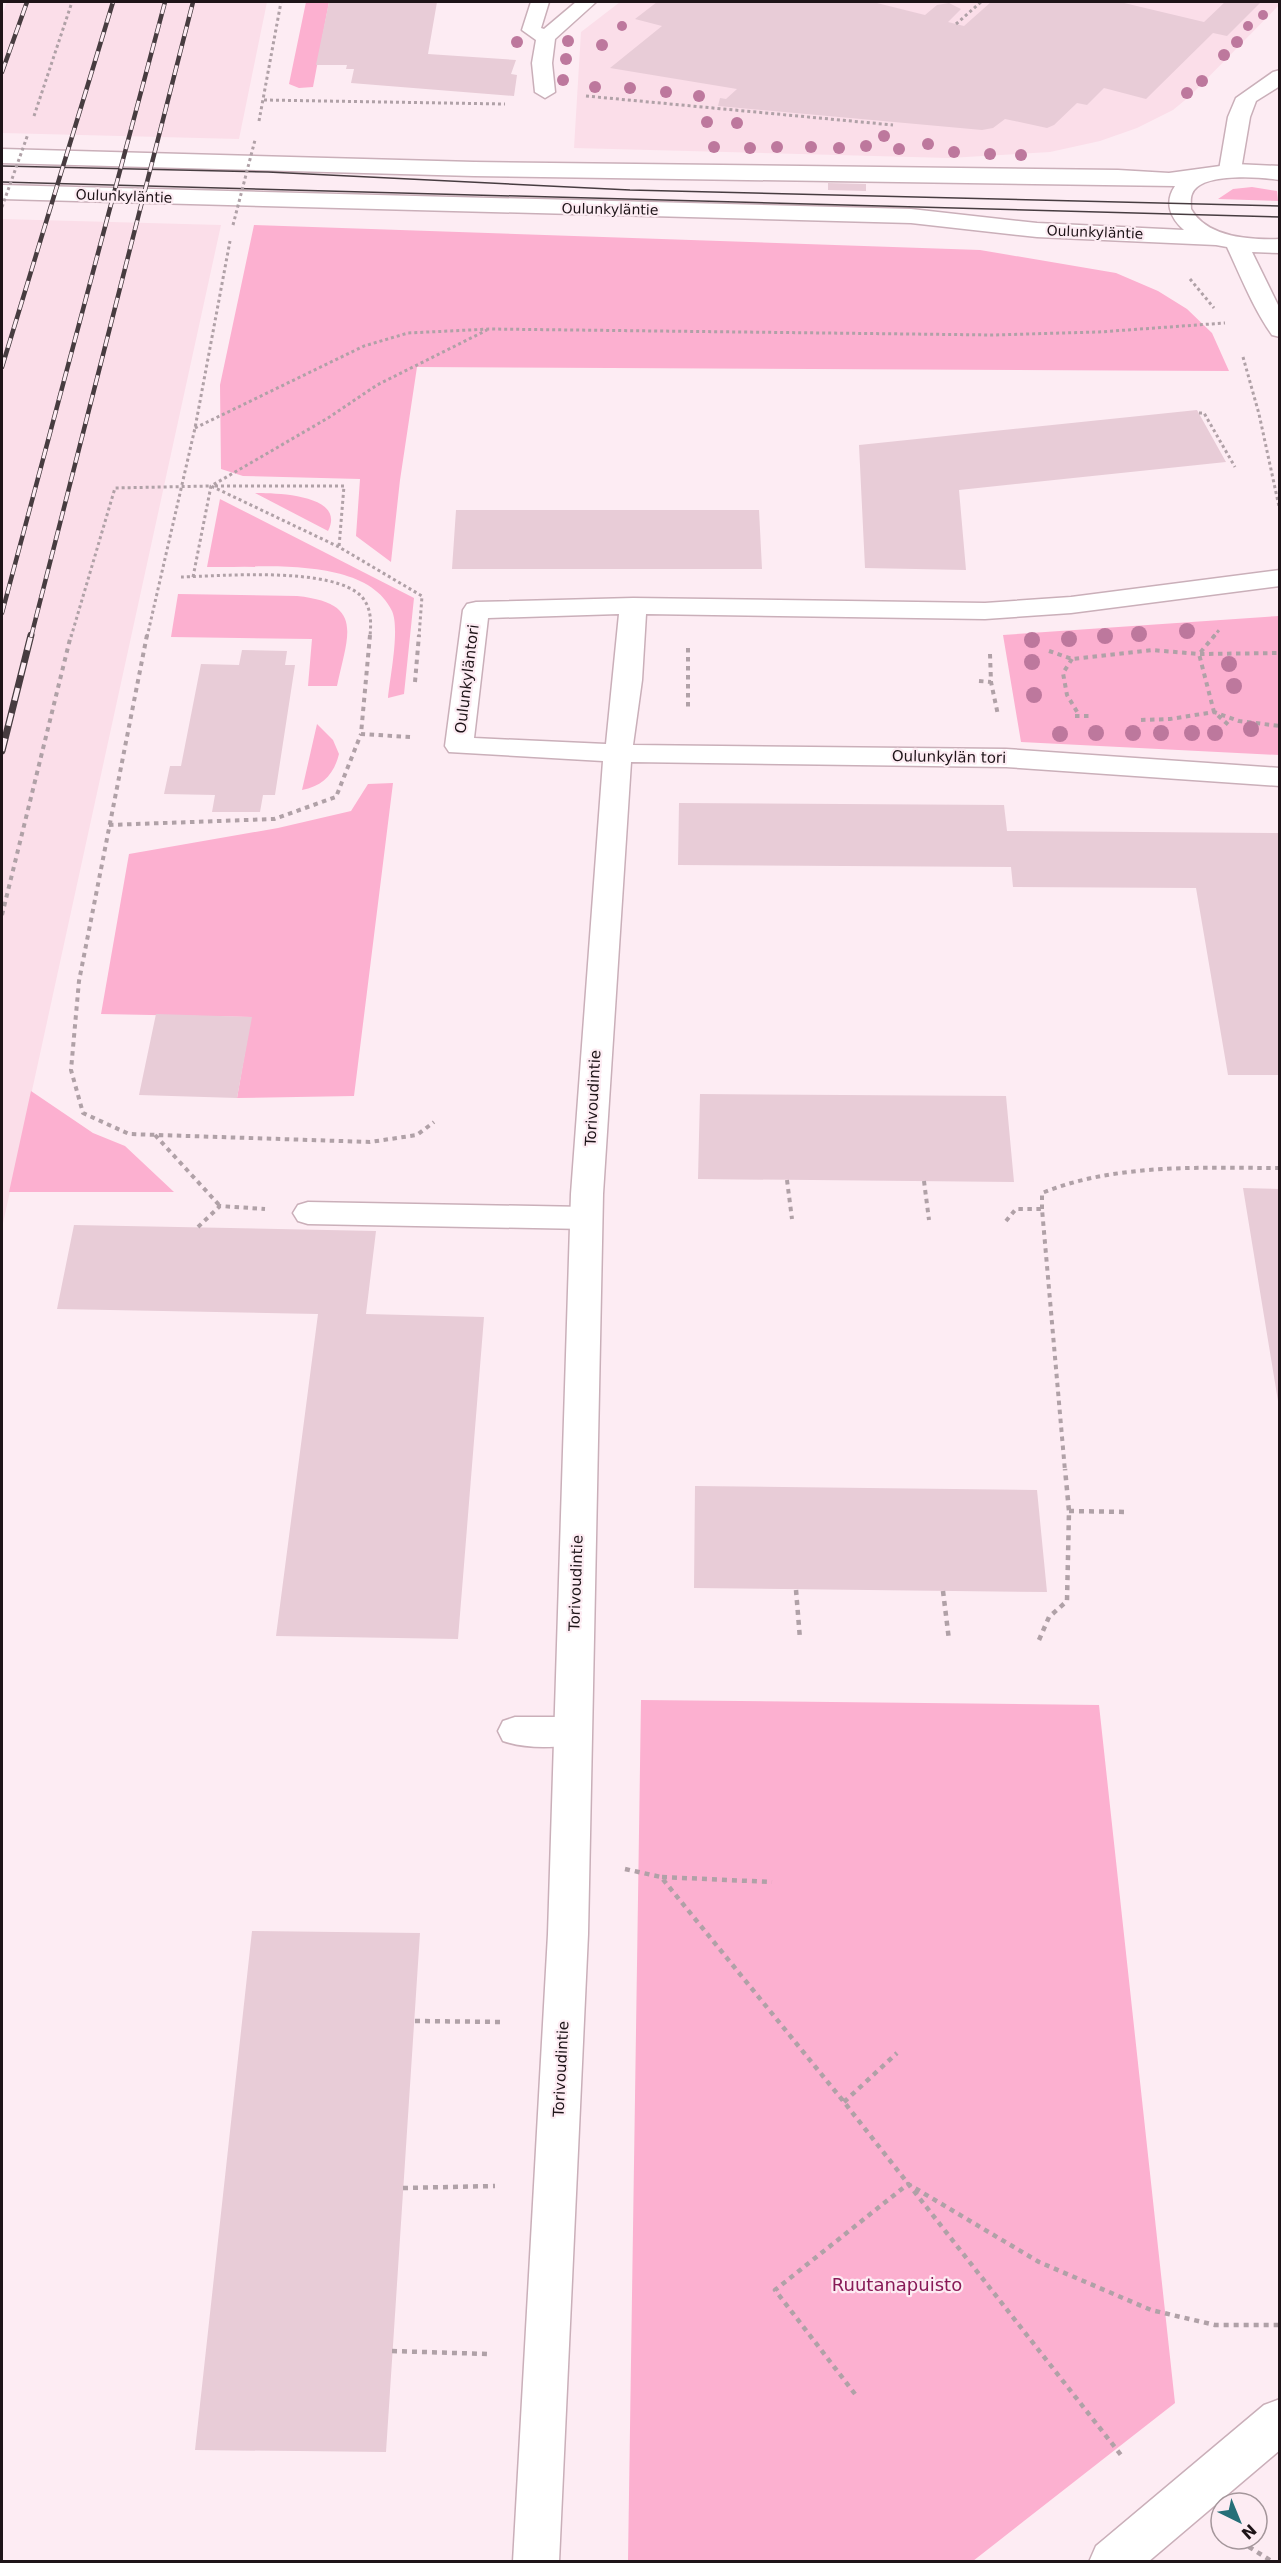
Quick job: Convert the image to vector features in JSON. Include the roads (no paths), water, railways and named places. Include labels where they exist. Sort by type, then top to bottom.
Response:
[{"type":"street","points":[[1230,170],[1239,117],[1247,98],[1280,76]]},
{"type":"street","points":[[2,156],[474,169],[1118,177],[1169,180],[1200,178],[1230,170],[1280,173]]},
{"type":"street","points":[[1200,178],[1183,192],[1180,197],[1180,208],[1187,220],[1227,241],[1280,330]]},
{"type":"street","name":"Oulunkyläntie","points":[[2,192],[911,216],[1047,231],[1280,246]]},
{"type":"street","points":[[633,606],[987,621],[1071,604],[1280,578]]},
{"type":"street","name":"Torivoudintie","points":[[536,2562],[568,1934],[586,1218],[605,897],[618,753],[628,680],[633,606]]},
{"type":"street","name":"Oulunkyläntori","points":[[618,753],[459,746],[476,610],[633,606]]},
{"type":"street","name":"Oulunkylän tori","points":[[618,753],[1006,758],[1280,777]]},
{"type":"street","points":[[1112,2562],[1280,2421]]},
{"type":"lane","points":[[540,2],[531,30],[546,37]]},
{"type":"lane","points":[[545,92],[542,63],[546,37],[587,2]]},
{"type":"lane","points":[[308,1213],[586,1218]]},
{"type":"lane","points":[[515,1731],[572,1731]]},
{"type":"tram line","points":[[2,166],[268,172],[630,190],[1280,206]]},
{"type":"tram line","points":[[2,182],[1280,217]]},
{"type":"railway","points":[[2,72],[27,2]]},
{"type":"railway","points":[[2,367],[113,2]]},
{"type":"railway","points":[[2,613],[165,2]]},
{"type":"railway","points":[[31,637],[193,2]]},
{"type":"railway","points":[[2,751],[31,635]]},
{"type":"park label","name":"Ruutanapuisto","points":[[897,2284]]}]
